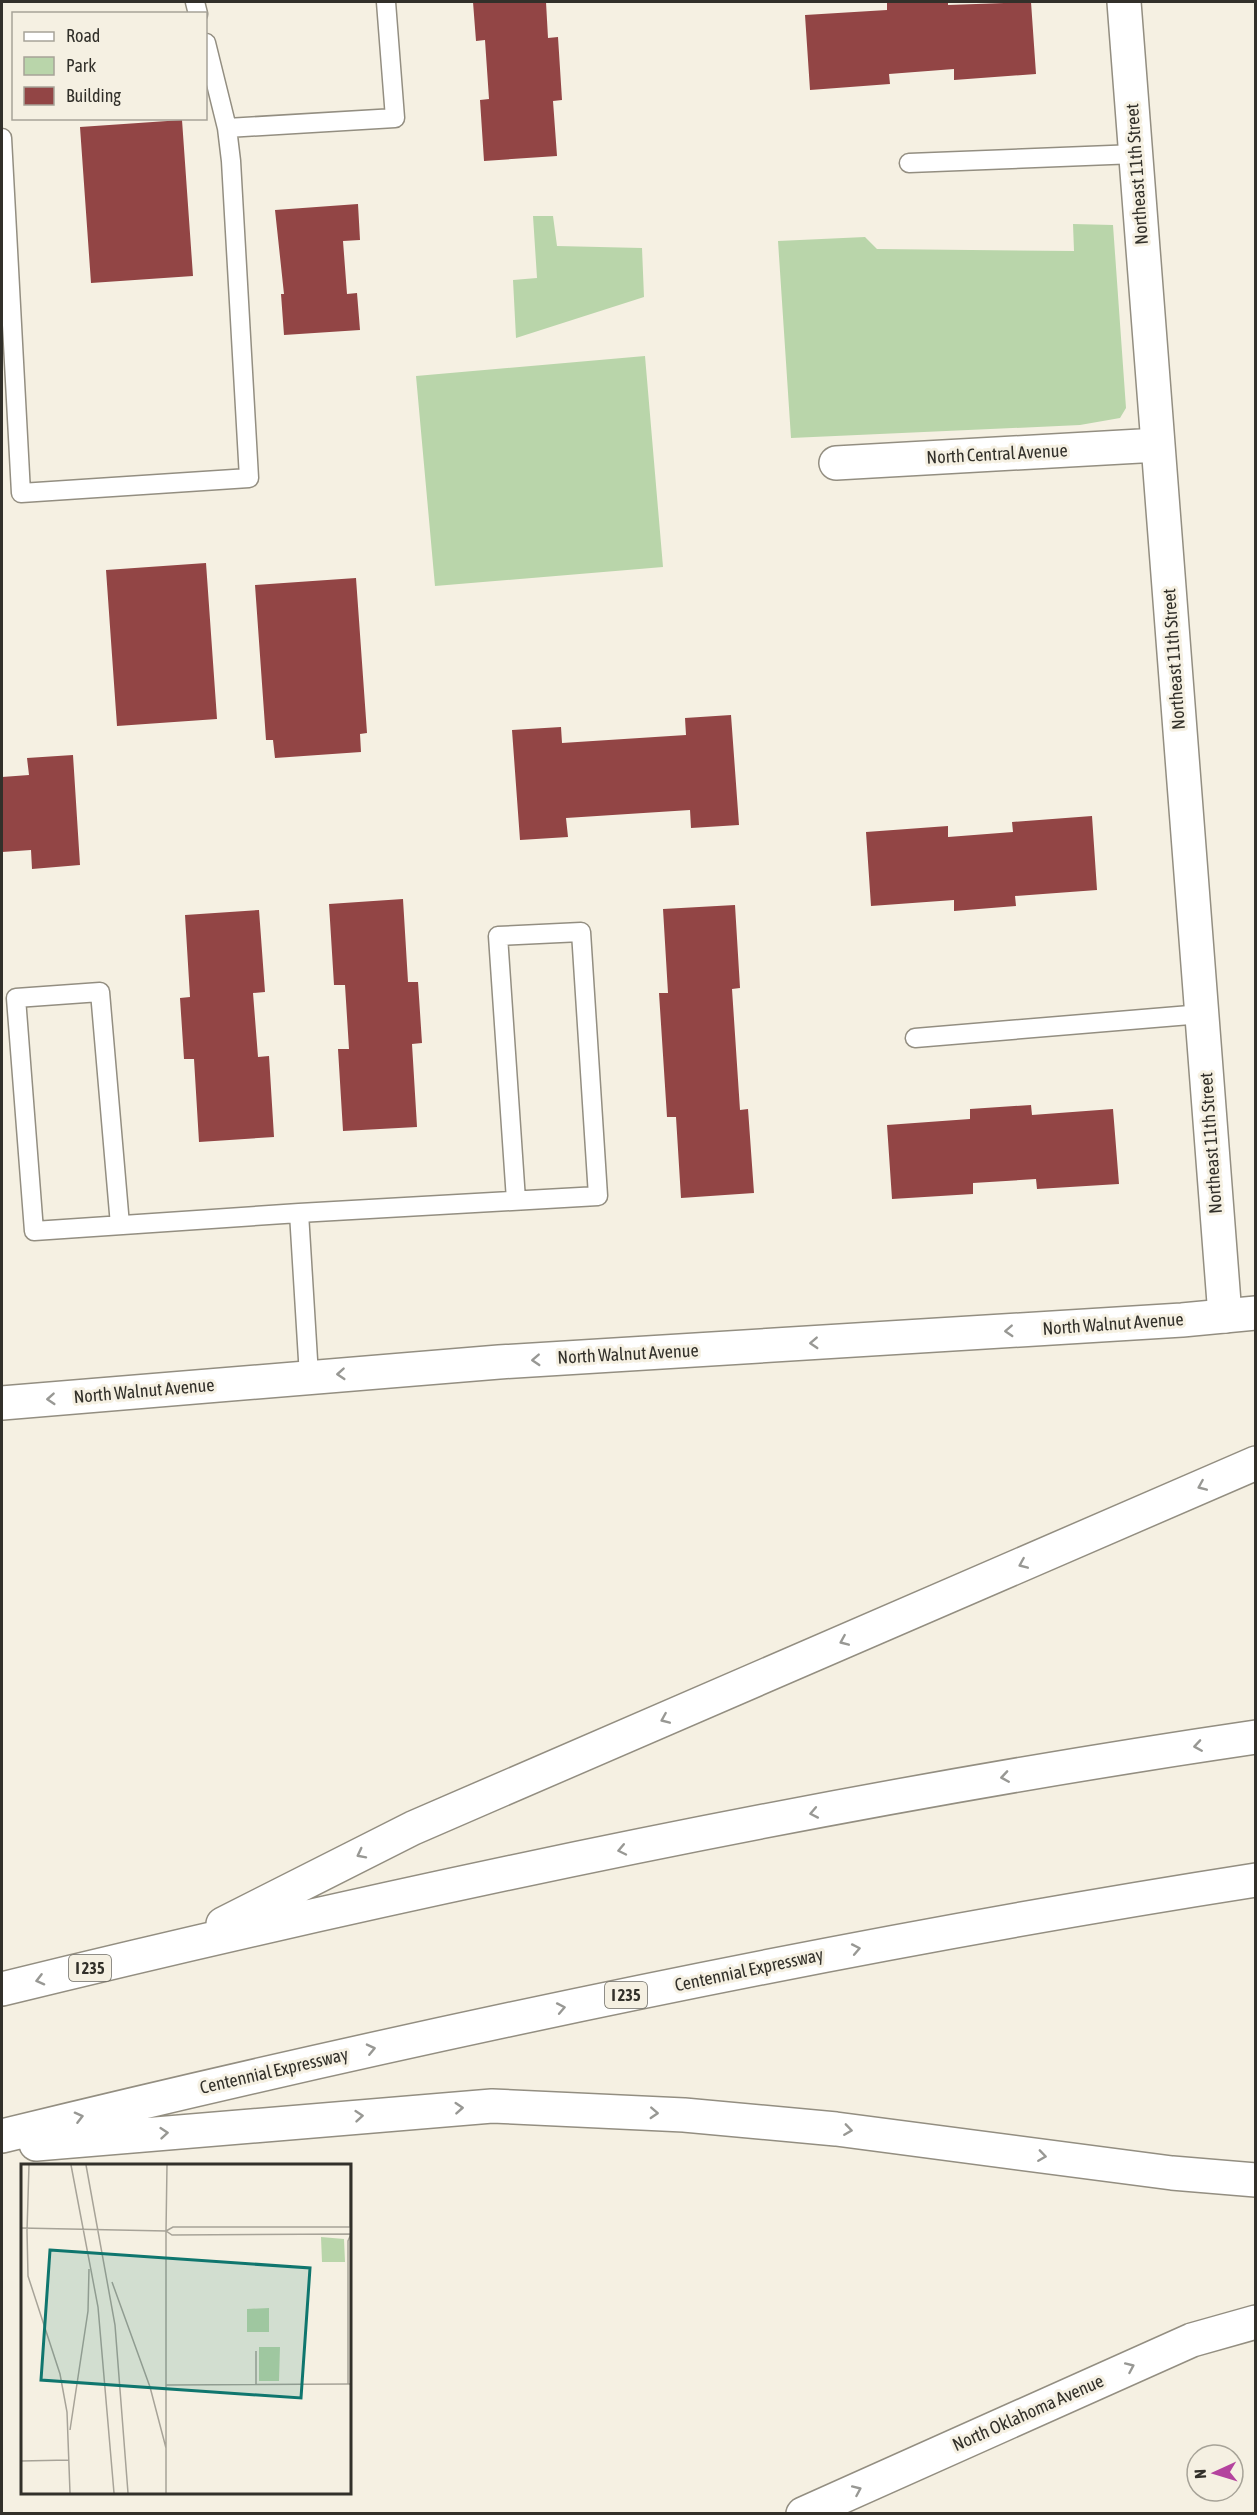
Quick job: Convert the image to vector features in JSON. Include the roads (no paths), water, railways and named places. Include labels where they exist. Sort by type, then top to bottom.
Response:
[{"type":"main road","name":"Northeast 11th Street","points":[[1124,2],[1202,1014],[1240,1314]]},
{"type":"main road","name":"North Central Avenue","points":[[836,463],[1158,445]]},
{"type":"main road","name":"North Walnut Avenue","points":[[2,1403],[309,1376],[1240,1314]]},
{"type":"main road","points":[[178,1946],[413,1828],[1256,1463]]},
{"type":"main road","name":"I 235","points":[[2,1989],[178,1946],[424,1891],[692,1836],[977,1782],[1256,1737]]},
{"type":"main road","name":"Centennial Expressway","points":[[2,2136],[223,2082],[522,2015],[1047,1913],[1256,1880]]},
{"type":"main road","points":[[2,2147],[492,2106],[684,2115],[836,2129],[1172,2173],[1256,2180]]},
{"type":"main road","name":"North Oklahoma Avenue","points":[[803,2514],[1192,2340],[1256,2322]]},
{"type":"lane","points":[[227,128],[395,118],[386,2]]},
{"type":"lane","points":[[2,138],[21,494],[249,478],[227,128],[207,48]]},
{"type":"lane","points":[[909,163],[1136,154]]},
{"type":"lane","points":[[120,1225],[100,992],[16,998],[34,1231],[598,1196],[581,932],[498,936],[516,1200]]},
{"type":"lane","points":[[915,1038],[1202,1014]]},
{"type":"lane","points":[[299,1213],[309,1376]]}]
